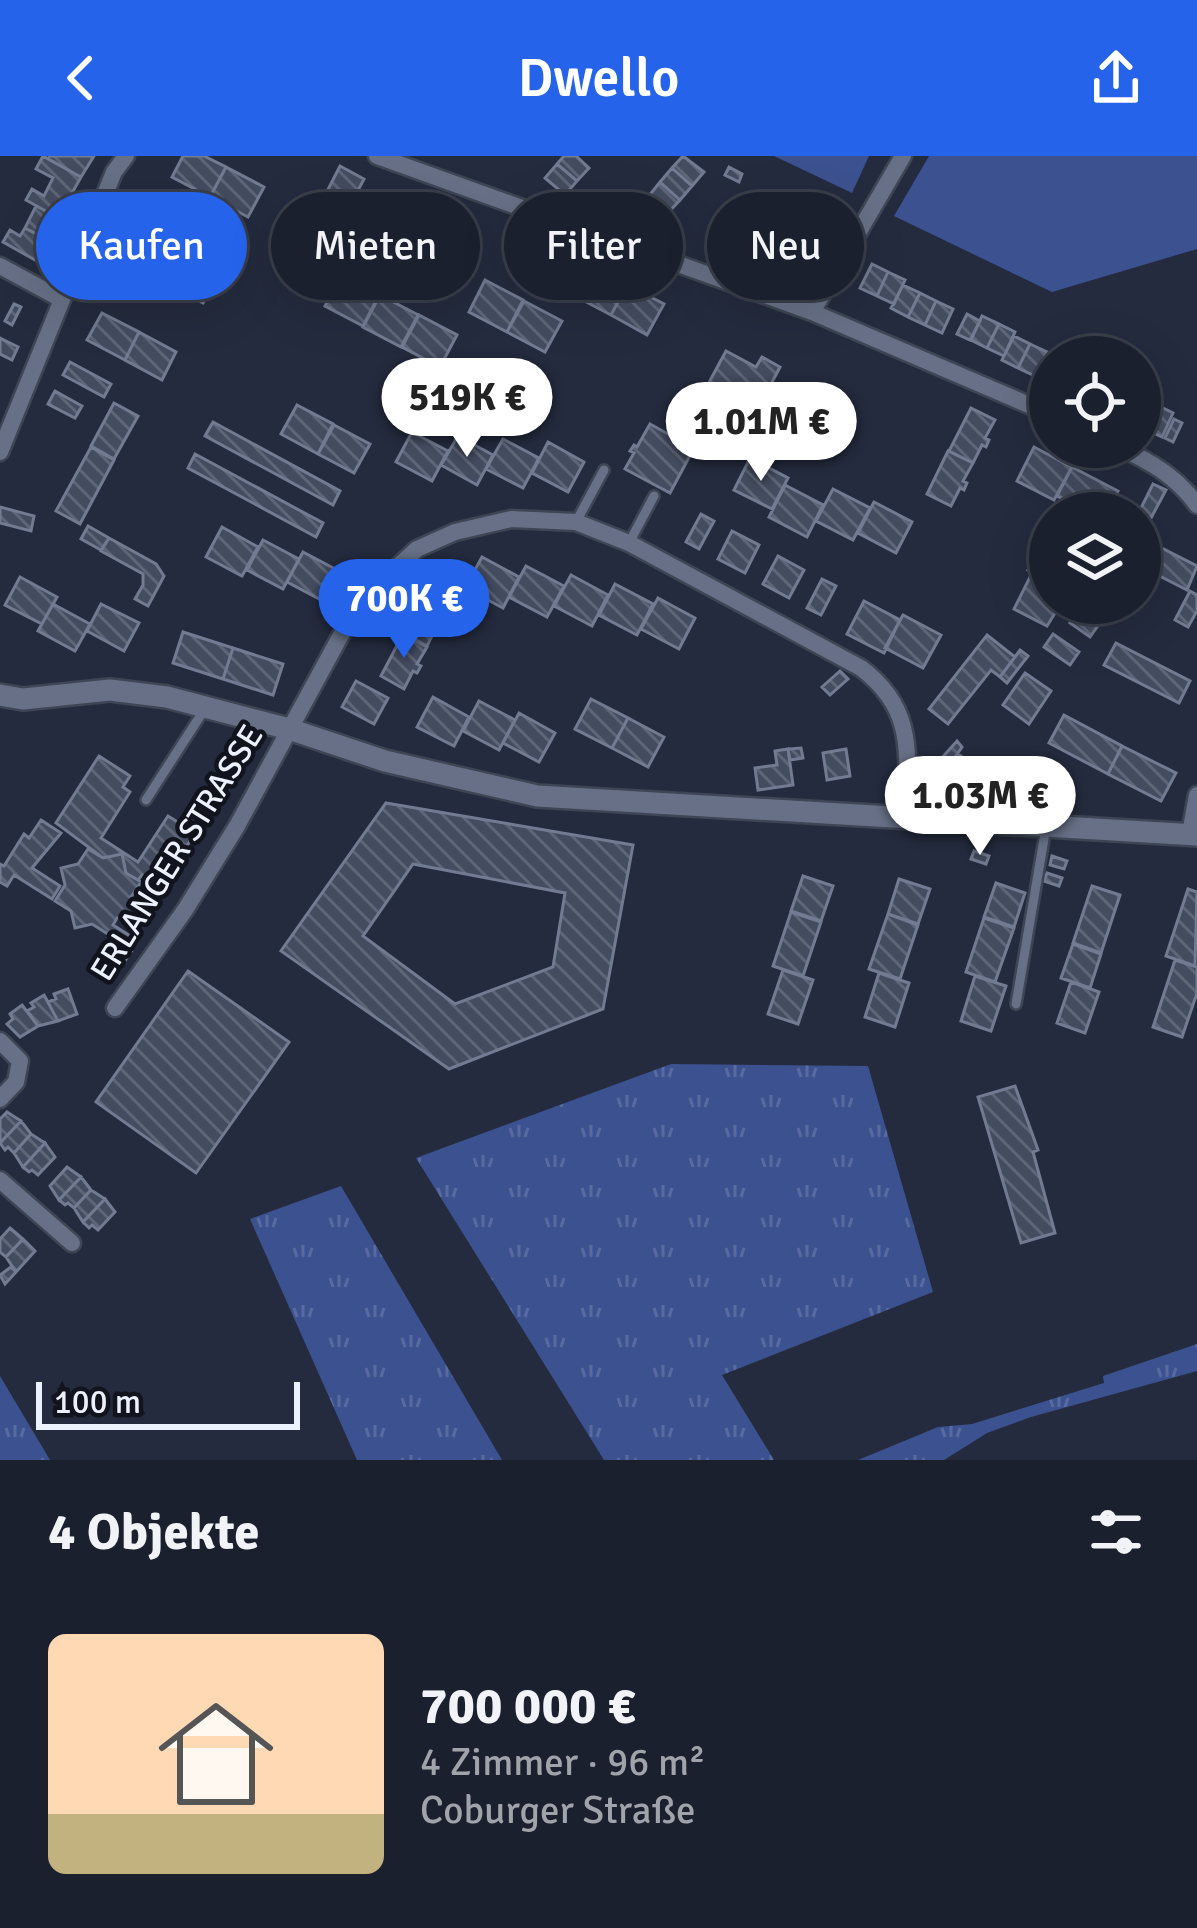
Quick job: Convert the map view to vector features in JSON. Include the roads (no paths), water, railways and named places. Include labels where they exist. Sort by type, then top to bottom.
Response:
[{"type":"street","points":[[106,192],[126,156]]},
{"type":"street","points":[[377,156],[812,312],[1029,405]]},
{"type":"street","points":[[812,312],[903,156]]},
{"type":"street","points":[[0,266],[36,285]]},
{"type":"street","points":[[0,452],[61,300]]},
{"type":"street","points":[[1160,468],[1197,505]]},
{"type":"street","name":"ERLANGER STRASSE","points":[[115,1008],[195,893],[358,602],[417,549],[454,532],[511,519],[576,522],[629,543],[789,626],[878,680],[892,696],[908,743],[906,819]]},
{"type":"street","points":[[1,698],[110,690],[167,697],[289,729],[385,761],[536,796],[1193,834],[1197,795]]},
{"type":"street","points":[[0,1041],[20,1060],[16,1082],[0,1099]]},
{"type":"street","points":[[0,1180],[72,1243]]},
{"type":"lane","points":[[576,522],[604,470]]},
{"type":"lane","points":[[629,543],[654,496]]},
{"type":"lane","points":[[146,800],[206,707]]},
{"type":"lane","points":[[1016,1004],[1046,827]]}]
